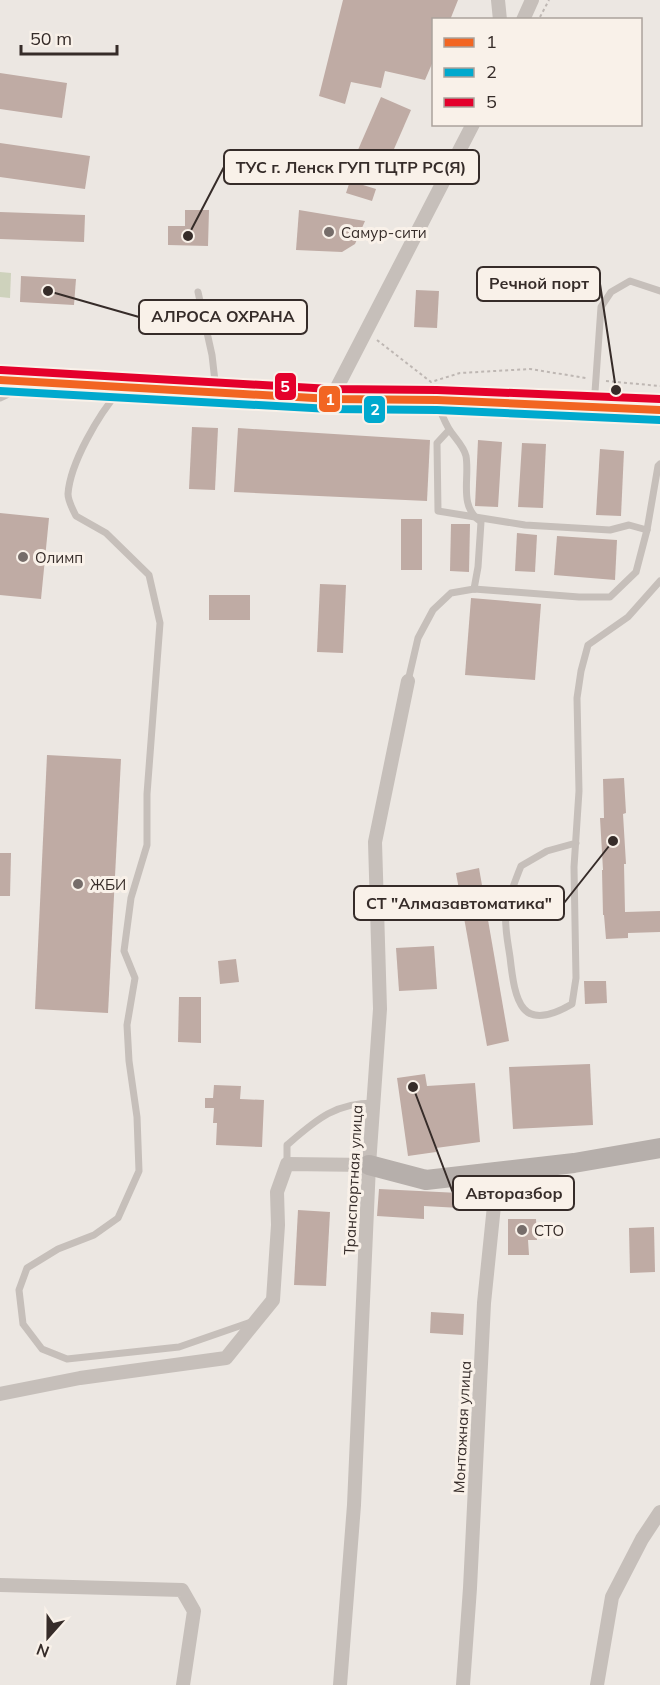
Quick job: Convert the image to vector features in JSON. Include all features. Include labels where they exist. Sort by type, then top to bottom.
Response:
[{"type":"main road","points":[[0,380],[331,399],[437,400],[660,410]]},
{"type":"main road","points":[[369,1165],[426,1180],[574,1163],[660,1150]]},
{"type":"street","points":[[498,0],[500,18]]},
{"type":"street","points":[[525,18],[532,0]]},
{"type":"street","points":[[331,399],[472,126]]},
{"type":"street","name":"Транспортная улица","points":[[340,1685],[354,1505],[369,1165],[380,1010],[375,842],[408,681]]},
{"type":"street","points":[[0,1394],[80,1378],[226,1358],[273,1300],[278,1225],[277,1192],[287,1164],[369,1165]]},
{"type":"street","name":"Монтажная улица","points":[[463,1685],[484,1303],[495,1196],[493,1171]]},
{"type":"street","points":[[597,1685],[612,1597],[642,1539],[660,1512]]},
{"type":"street","points":[[0,1585],[182,1590],[194,1611],[183,1685]]},
{"type":"lane","points":[[594,406],[601,307],[611,292],[630,281],[660,291]]},
{"type":"lane","points":[[198,292],[212,355],[216,392]]},
{"type":"lane","points":[[0,398],[34,381]]},
{"type":"lane","points":[[123,387],[109,403],[76,461],[68,496],[76,516],[106,533],[149,575],[160,623],[148,785],[147,845],[131,898],[124,951],[135,978],[127,1025],[129,1062],[137,1117],[139,1171],[118,1218],[94,1235],[58,1249],[27,1268],[19,1290],[23,1324],[42,1348],[67,1359],[179,1347],[256,1320]]},
{"type":"lane","points":[[437,400],[441,415],[449,430],[466,453],[467,505],[474,517],[481,522],[474,589]]},
{"type":"lane","points":[[449,430],[437,443],[438,511],[525,525],[610,530],[629,525],[647,530]]},
{"type":"lane","points":[[408,681],[418,638],[433,610],[452,593],[474,589],[579,597],[610,597],[636,572],[660,464]]},
{"type":"lane","points":[[576,843],[547,851],[521,866],[506,913],[515,991],[522,1008],[537,1016],[554,1014],[572,1004],[576,978],[574,867],[576,843],[579,791],[577,698],[588,645],[628,618],[660,581]]},
{"type":"lane","points":[[287,1164],[287,1145],[308,1126],[337,1107],[374,1103]]},
{"type":"path","points":[[540,18],[549,0]]},
{"type":"path","points":[[376,340],[431,382],[459,373],[530,369],[660,386]]},
{"type":"green space","points":[[0,272],[11,273],[10,298],[0,297]]},
{"type":"building","points":[[343,0],[458,0],[451,18],[432,18],[432,64],[425,80],[385,71],[381,88],[351,82],[345,104],[319,96]]},
{"type":"building","points":[[0,73],[67,83],[62,118],[0,109]]},
{"type":"building","points":[[381,97],[411,110],[384,172],[354,159]]},
{"type":"building","points":[[0,143],[90,156],[85,189],[0,177]]},
{"type":"building","points":[[350,181],[376,189],[372,201],[346,193]]},
{"type":"building","points":[[185,210],[209,210],[208,246],[168,245],[168,226],[185,226]]},
{"type":"building","name":"Самур-сити","points":[[299,210],[365,221],[355,244],[342,252],[296,250]]},
{"type":"building","points":[[0,212],[85,215],[84,242],[0,239]]},
{"type":"building","points":[[21,276],[76,279],[74,305],[20,302]]},
{"type":"building","points":[[416,290],[439,291],[437,328],[414,327]]},
{"type":"building","points":[[192,427],[218,428],[215,490],[189,489]]},
{"type":"building","points":[[238,428],[430,440],[427,501],[234,492]]},
{"type":"building","points":[[478,440],[502,442],[498,507],[475,506]]},
{"type":"building","points":[[522,443],[546,444],[543,508],[518,507]]},
{"type":"building","points":[[600,449],[624,451],[621,516],[596,515]]},
{"type":"building","name":"Олимп","points":[[0,513],[49,518],[41,599],[0,595]]},
{"type":"building","points":[[401,519],[422,519],[422,570],[401,570]]},
{"type":"building","points":[[451,524],[470,524],[469,572],[450,571]]},
{"type":"building","points":[[517,533],[537,535],[535,572],[515,571]]},
{"type":"building","points":[[557,536],[617,540],[615,580],[554,575]]},
{"type":"building","points":[[320,584],[346,585],[343,653],[317,652]]},
{"type":"building","points":[[209,595],[250,595],[250,620],[209,620]]},
{"type":"building","points":[[471,598],[541,604],[535,680],[465,675]]},
{"type":"building","name":"ЖБИ","points":[[47,755],[121,759],[108,1013],[35,1009]]},
{"type":"building","points":[[624,778],[625,912],[660,911],[660,932],[628,933],[628,938],[606,939],[603,915],[600,818],[604,818],[603,779]]},
{"type":"building","points":[[0,853],[11,853],[10,896],[0,896]]},
{"type":"building","points":[[479,868],[509,1041],[487,1046],[456,873]]},
{"type":"building","points":[[434,946],[437,989],[399,991],[396,948]]},
{"type":"building","points":[[236,959],[239,982],[220,984],[218,961]]},
{"type":"building","points":[[584,981],[606,981],[607,1003],[585,1004]]},
{"type":"building","points":[[179,997],[201,997],[201,1043],[178,1042]]},
{"type":"building","points":[[590,1064],[593,1125],[513,1129],[509,1067]]},
{"type":"building","points":[[425,1074],[427,1086],[475,1083],[480,1142],[436,1148],[436,1152],[408,1156],[397,1078]]},
{"type":"building","points":[[214,1085],[241,1086],[240,1099],[264,1100],[262,1147],[216,1145],[217,1123],[213,1123],[214,1108],[205,1108],[205,1098],[213,1098]]},
{"type":"building","points":[[379,1189],[479,1194],[478,1209],[424,1206],[424,1219],[377,1216]]},
{"type":"building","points":[[298,1210],[330,1212],[326,1286],[294,1285]]},
{"type":"building","name":"СТО","points":[[508,1219],[536,1219],[537,1240],[528,1240],[529,1255],[508,1255]]},
{"type":"building","points":[[654,1227],[655,1272],[630,1273],[629,1228]]},
{"type":"building","points":[[431,1312],[464,1314],[463,1335],[430,1333]]},
{"type":"transit line","name":"5","points":[[1,370],[331,389],[437,390],[660,399]]},
{"type":"transit line","name":"1","points":[[0,380],[331,399],[437,400],[660,410]]},
{"type":"transit line","name":"2","points":[[0,391],[330,409],[437,410],[660,420]]},
{"type":"place","name":"Самур-сити","points":[[329,232]]},
{"type":"place","name":"ТУС г. Ленск ГУП ТЦТР РС(Я)","points":[[188,236]]},
{"type":"place","name":"АЛРОСА ОХРАНА","points":[[48,291]]},
{"type":"place","name":"Речной порт","points":[[616,390]]},
{"type":"place","name":"Олимп","points":[[23,557]]},
{"type":"place","name":"СТ \"Алмазавтоматика\"","points":[[613,841]]},
{"type":"place","name":"ЖБИ","points":[[78,884]]},
{"type":"place","name":"Авторазбор","points":[[413,1087]]},
{"type":"place","name":"СТО","points":[[522,1230]]}]
